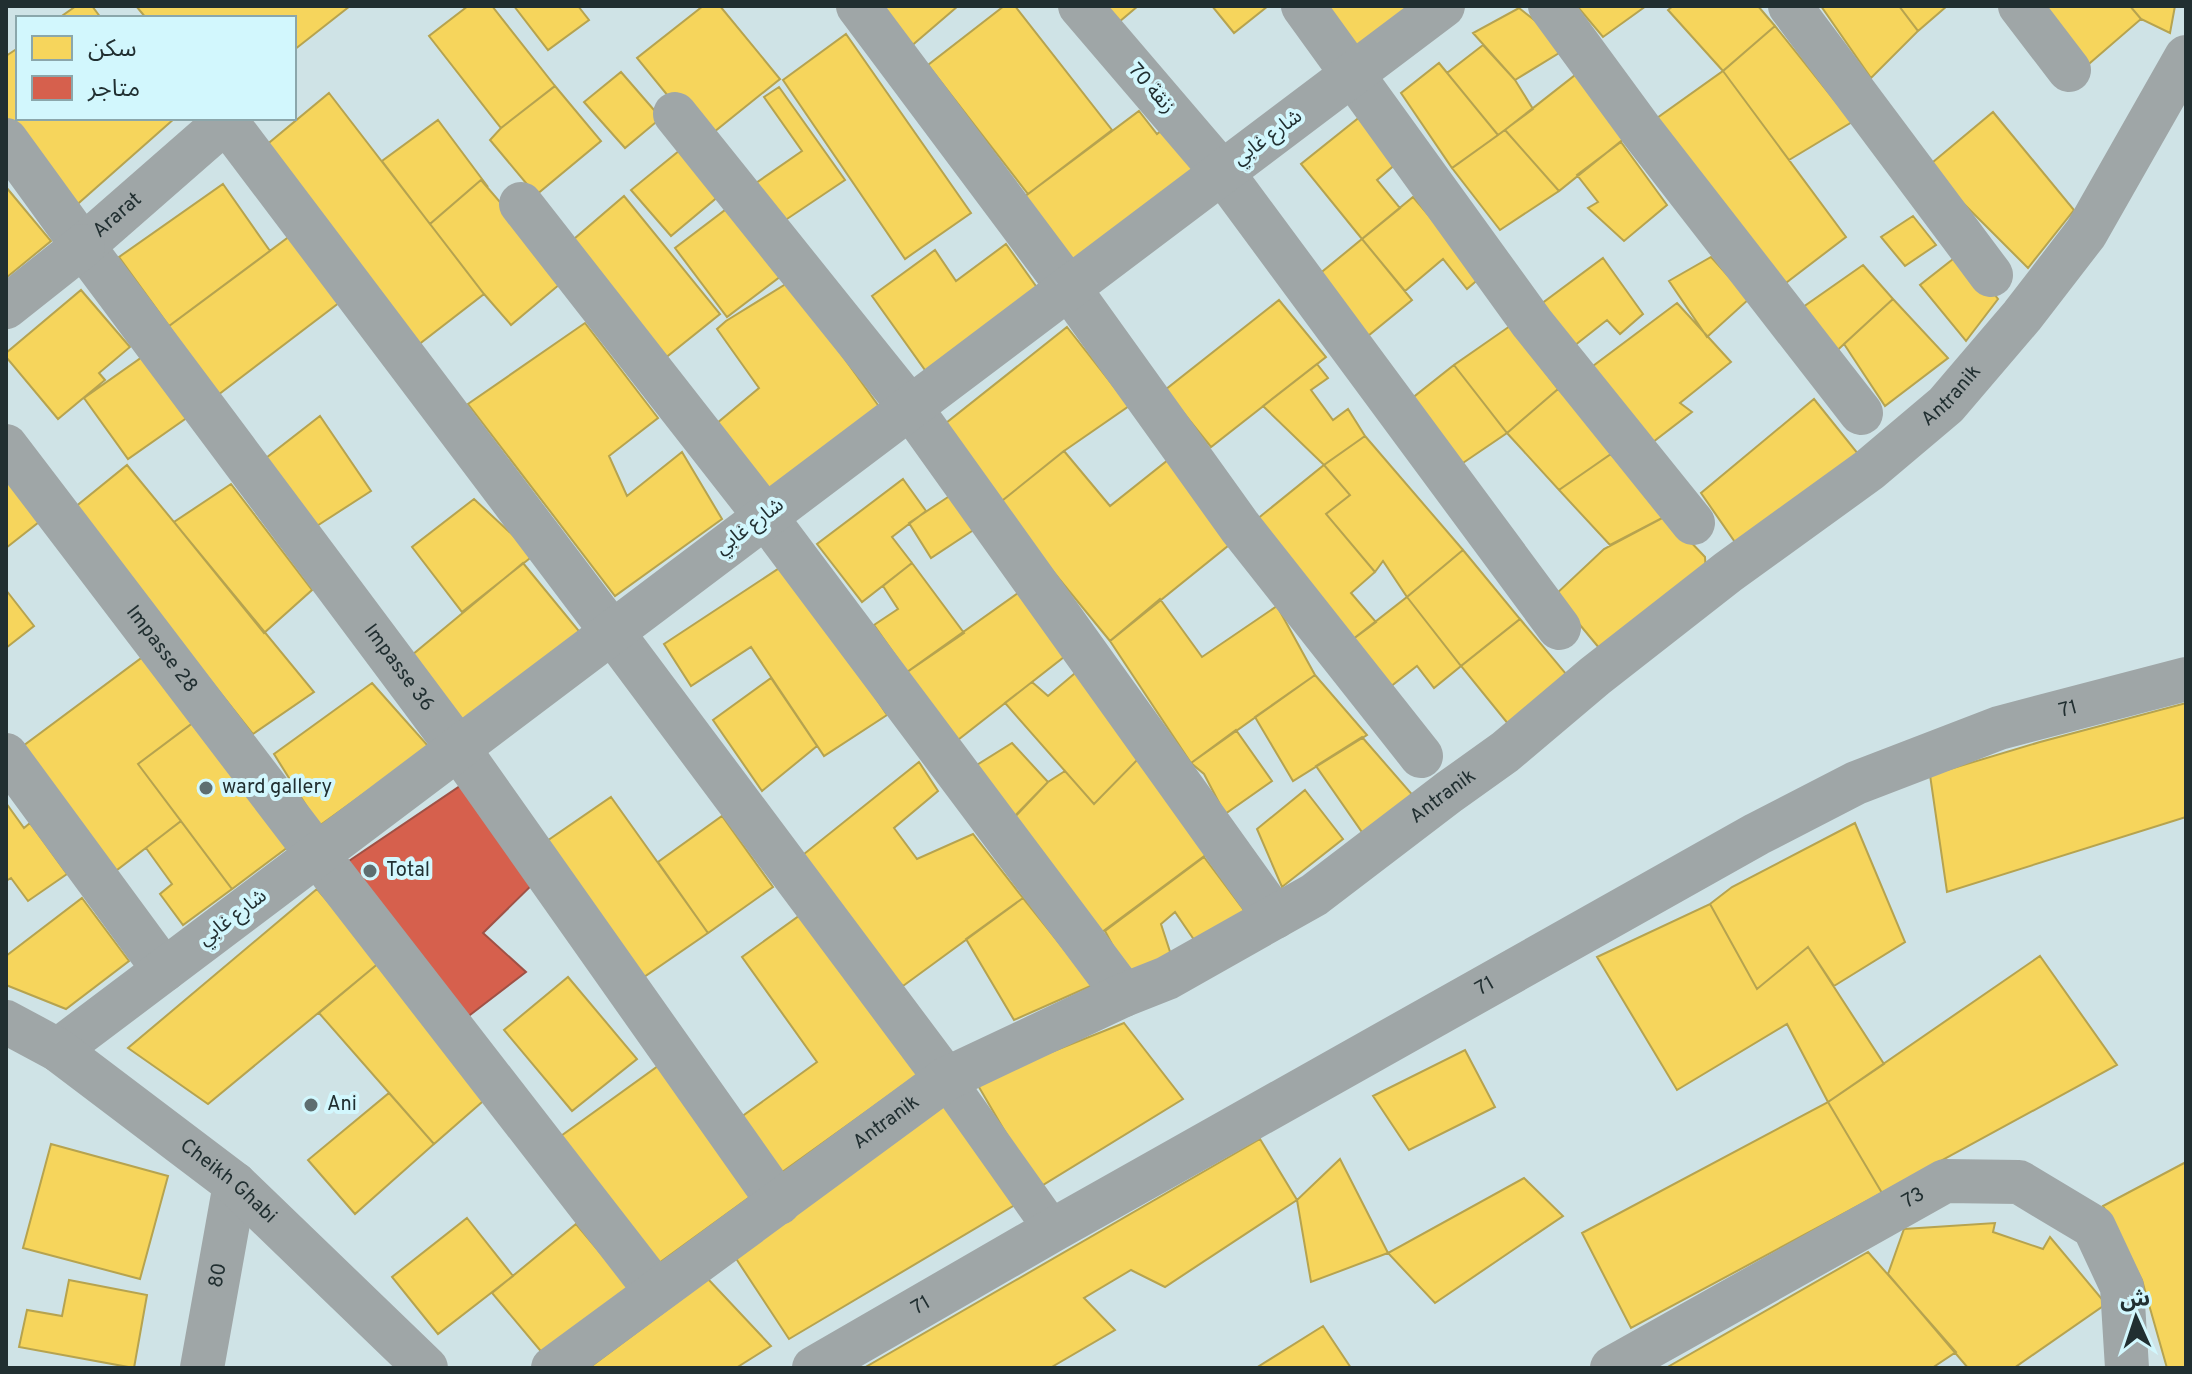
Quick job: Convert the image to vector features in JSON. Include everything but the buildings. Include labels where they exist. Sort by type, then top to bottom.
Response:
[{"type":"street","points":[[858,6],[1068,287],[1240,527],[1421,756]]},
{"type":"street","name":"زنقة 70","points":[[1080,6],[1222,172],[1559,628]]},
{"type":"street","points":[[1303,6],[1532,323],[1693,523]]},
{"type":"street","name":"شارع غابي","points":[[58,1050],[1443,6]]},
{"type":"street","points":[[1550,6],[1641,130],[1861,413]]},
{"type":"street","points":[[1790,6],[1991,275]]},
{"type":"street","points":[[2020,6],[2069,70]]},
{"type":"street","name":"Antranik","points":[[553,1368],[946,1079],[1124,995],[1167,978],[1314,895],[1505,752],[1595,676],[1728,572],[1869,470],[1946,405],[2022,316],[2086,233],[2186,57]]},
{"type":"street","points":[[675,114],[910,407],[1275,917]]},
{"type":"street","name":"Ararat","points":[[6,307],[83,246],[226,121],[612,632]]},
{"type":"street","name":"Impasse 36","points":[[6,140],[458,748],[779,1203]]},
{"type":"street","points":[[521,204],[765,516],[1124,995]]},
{"type":"street","name":"Impasse 28","points":[[6,446],[656,1291]]},
{"type":"street","points":[[612,632],[946,1079]]},
{"type":"street","name":"71","points":[[814,1368],[1757,834],[1856,783],[1999,728],[2186,679]]},
{"type":"street","points":[[6,755],[164,970]]},
{"type":"street","name":"Cheikh Ghabi","points":[[6,1022],[58,1050],[235,1184],[426,1368]]},
{"type":"street","name":"73","points":[[1612,1368],[1945,1181],[2019,1182],[2094,1227],[2122,1287],[2127,1368]]},
{"type":"street","name":"80","points":[[202,1368],[235,1184]]},
{"type":"lane","points":[[946,1079],[1053,1230]]},
{"type":"place","name":"ward gallery","points":[[206,788]]},
{"type":"place","name":"Total","points":[[370,871]]},
{"type":"place","name":"Ani","points":[[311,1105]]}]
